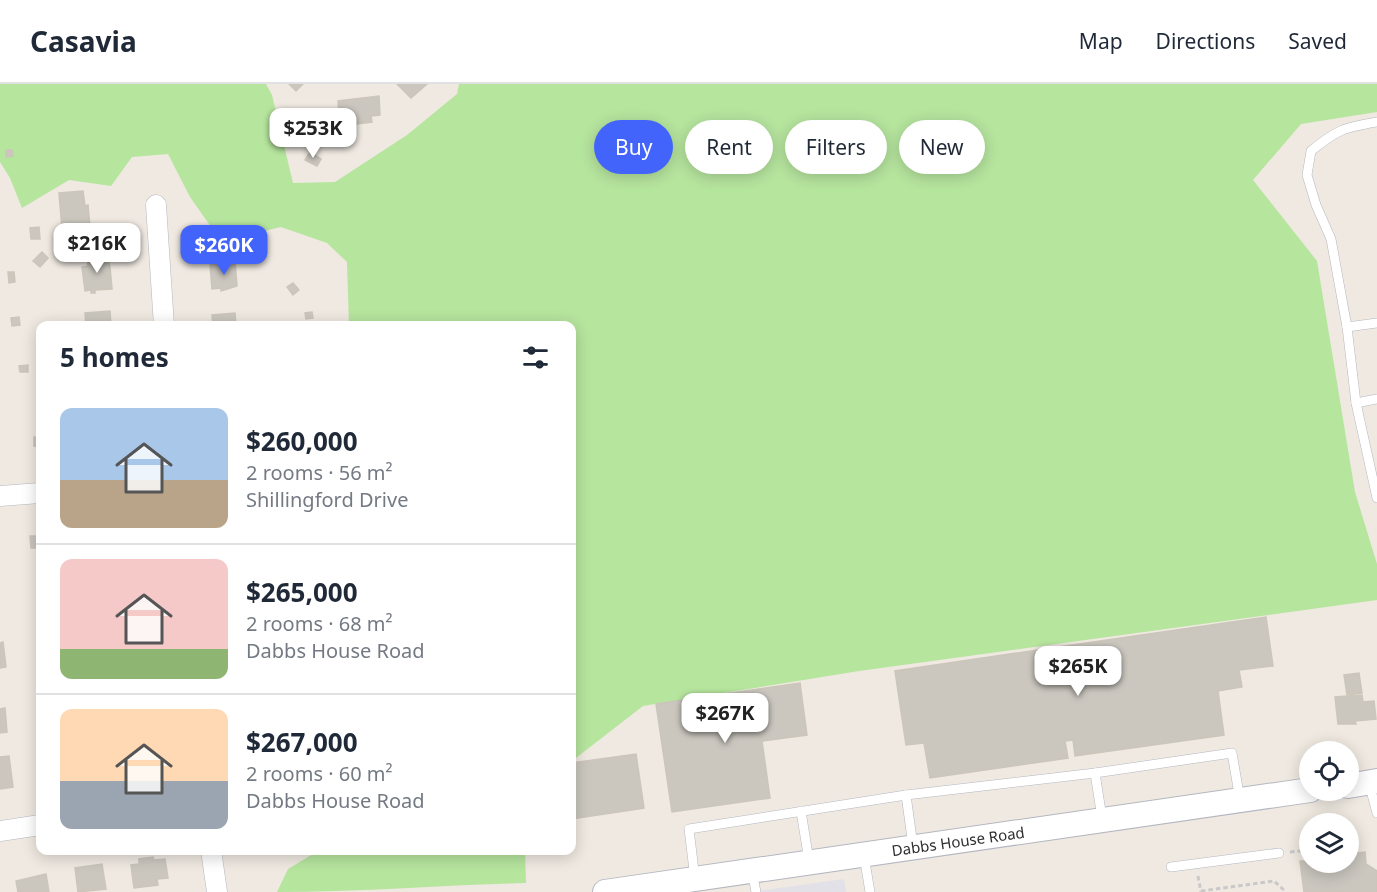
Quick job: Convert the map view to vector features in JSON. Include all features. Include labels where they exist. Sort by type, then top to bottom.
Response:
[{"type":"street","points":[[156,205],[164,321]]},
{"type":"street","points":[[0,496],[36,494]]},
{"type":"street","name":"Dabbs House Road","points":[[605,892],[695,879],[754,881],[809,863],[1299,792]]},
{"type":"street","points":[[0,831],[36,826]]},
{"type":"street","points":[[212,855],[217,892]]},
{"type":"lane","points":[[1377,122],[1343,128],[1324,140],[1311,151],[1307,175],[1316,205],[1331,239],[1347,327],[1356,403],[1377,498]]},
{"type":"lane","points":[[1347,327],[1377,323]]},
{"type":"lane","points":[[1356,403],[1377,399]]},
{"type":"lane","points":[[695,879],[689,829],[906,795],[1095,773],[1232,753],[1240,800]]},
{"type":"lane","points":[[1095,773],[1102,820]]},
{"type":"lane","points":[[1365,783],[1377,813]]},
{"type":"lane","points":[[906,795],[913,848]]},
{"type":"lane","points":[[801,812],[809,863]]},
{"type":"lane","points":[[1171,867],[1279,853]]},
{"type":"lane","points":[[864,855],[870,892]]},
{"type":"path","points":[[1279,853],[1299,851]]},
{"type":"path","points":[[1198,874],[1201,892],[1274,881],[1286,892]]},
{"type":"shaded area","points":[[844,879],[846,892],[752,892]]},
{"type":"green space","points":[[0,84],[266,84],[272,95],[293,183],[335,182],[407,135],[457,94],[459,84],[1377,84],[1377,112],[1301,124],[1253,180],[1317,261],[1355,492],[1377,564],[1377,600],[859,671],[643,706],[576,758],[576,321],[349,321],[347,262],[327,243],[281,227],[221,241],[190,197],[168,154],[132,157],[111,186],[69,180],[22,208],[10,178],[0,162]]},
{"type":"green space","points":[[311,855],[525,855],[526,883],[277,892],[288,869]]},
{"type":"building","points":[[289,84],[303,84],[296,91]]},
{"type":"building","points":[[397,84],[427,84],[411,98]]},
{"type":"building","points":[[379,96],[380,115],[371,116],[372,122],[340,126],[338,101]]},
{"type":"building","points":[[6,150],[12,150],[13,156],[6,157]]},
{"type":"building","points":[[310,152],[321,159],[317,166],[305,160]]},
{"type":"building","points":[[83,191],[85,206],[88,205],[90,227],[62,229],[59,193]]},
{"type":"building","points":[[39,227],[40,239],[31,239],[30,228]]},
{"type":"building","points":[[42,252],[48,258],[40,267],[33,261]]},
{"type":"building","points":[[103,254],[104,263],[109,263],[112,289],[95,290],[95,293],[91,293],[91,290],[85,291],[82,267],[88,266],[87,256]]},
{"type":"building","points":[[235,262],[237,286],[221,291],[221,288],[212,289],[210,265]]},
{"type":"building","points":[[8,272],[14,272],[15,282],[9,283]]},
{"type":"building","points":[[293,283],[299,290],[293,295],[287,287]]},
{"type":"building","points":[[110,311],[111,321],[86,321],[85,313]]},
{"type":"building","points":[[312,312],[313,318],[306,319],[305,313]]},
{"type":"building","points":[[235,313],[236,321],[213,321],[212,315]]},
{"type":"building","points":[[19,317],[20,325],[12,326],[11,318]]},
{"type":"building","points":[[28,365],[28,372],[20,372],[19,366]]},
{"type":"building","points":[[30,536],[36,536],[36,548],[31,548]]},
{"type":"building","points":[[1266,617],[1273,666],[1239,670],[1242,687],[1218,691],[1224,735],[1075,756],[1073,740],[1065,741],[1068,758],[930,778],[924,743],[906,745],[895,671],[1051,648],[1053,661],[1061,660],[1059,647]]},
{"type":"building","points":[[3,642],[6,667],[0,668],[0,643]]},
{"type":"building","points":[[1359,673],[1362,693],[1347,695],[1344,675]]},
{"type":"building","points":[[800,683],[807,735],[762,741],[770,798],[672,812],[656,704]]},
{"type":"building","points":[[1362,695],[1363,702],[1374,701],[1376,719],[1355,721],[1356,724],[1338,724],[1335,697]]},
{"type":"building","points":[[5,708],[7,732],[0,733],[0,709]]},
{"type":"building","points":[[636,754],[644,808],[576,818],[576,762]]},
{"type":"building","points":[[9,756],[13,787],[0,789],[0,757]]},
{"type":"building","points":[[1365,852],[1366,864],[1377,871],[1377,892],[1304,892],[1302,873],[1359,873],[1359,853]]},
{"type":"building","points":[[153,857],[154,860],[165,859],[168,878],[157,879],[158,885],[134,888],[131,865],[139,864],[139,859]]},
{"type":"building","points":[[102,864],[106,889],[78,892],[75,868]]},
{"type":"building","points":[[46,874],[49,892],[18,892],[16,881]]}]
